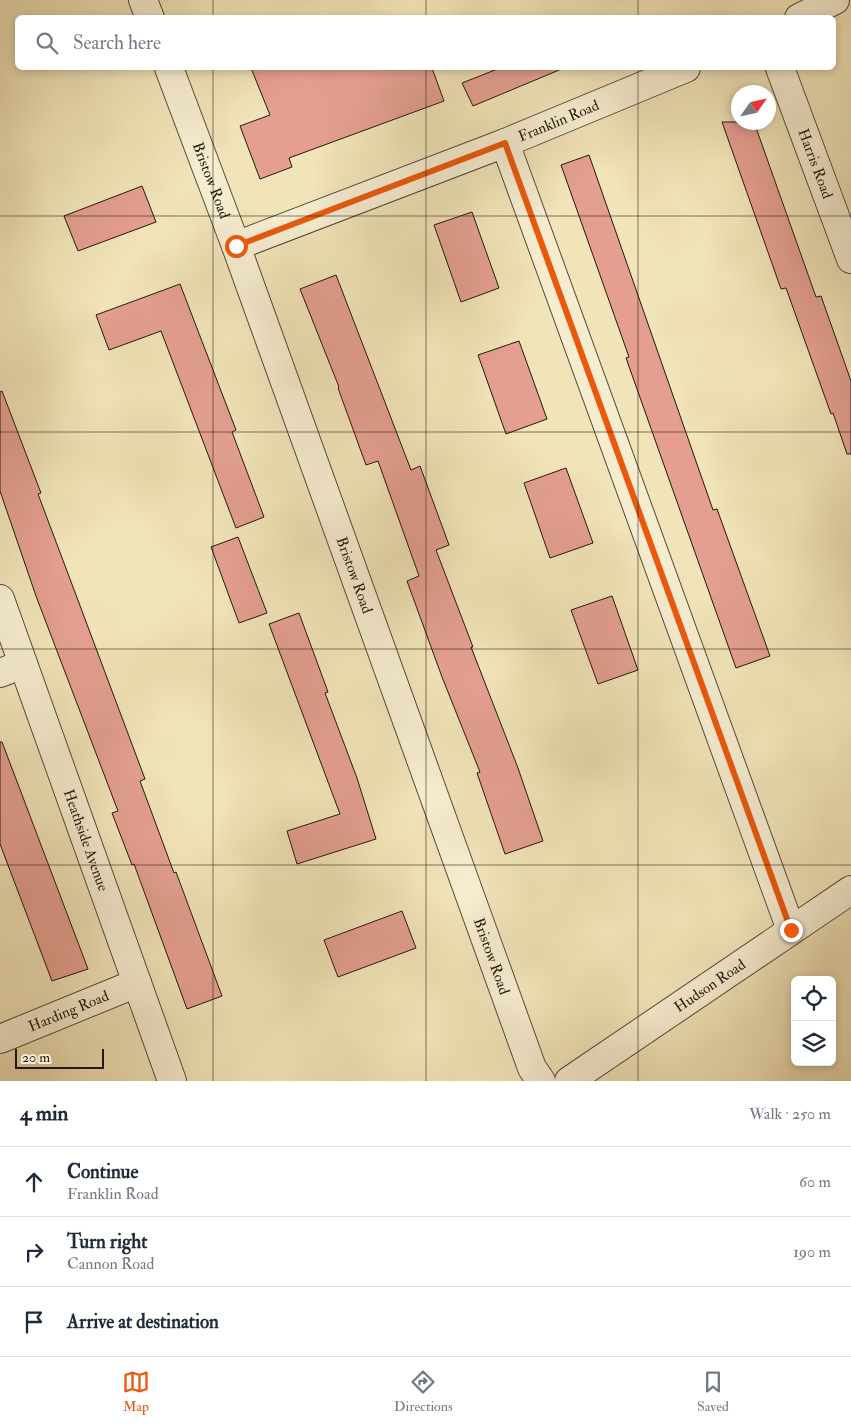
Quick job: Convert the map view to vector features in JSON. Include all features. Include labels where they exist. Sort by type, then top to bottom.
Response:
[{"type":"street","points":[[143,0],[149,15]]},
{"type":"street","points":[[806,15],[835,0]]},
{"type":"street","name":"Bristow Road","points":[[170,70],[236,246],[532,1068],[541,1081]]},
{"type":"street","name":"Franklin Road","points":[[236,246],[505,143],[681,70]]},
{"type":"street","name":"Harris Road","points":[[781,70],[851,259]]},
{"type":"street","points":[[505,143],[791,930]]},
{"type":"street","name":"Heathside Avenue","points":[[0,599],[12,669],[136,983],[172,1081]]},
{"type":"street","name":"Hudson Road","points":[[569,1081],[851,890]]},
{"type":"street","name":"Harding Road","points":[[0,1040],[136,983]]},
{"type":"building","points":[[252,70],[433,70],[444,101],[289,158],[292,167],[260,179],[240,126],[270,115]]},
{"type":"building","points":[[495,70],[559,70],[473,106],[462,83]]},
{"type":"building","points":[[722,122],[731,122],[731,130],[757,130],[816,297],[821,296],[851,381],[851,454],[847,454],[833,413],[831,414],[786,288],[781,289]]},
{"type":"building","points":[[589,155],[713,510],[717,509],[770,656],[736,668],[626,358],[629,357],[561,165]]},
{"type":"building","points":[[142,186],[156,222],[78,251],[64,216]]},
{"type":"building","points":[[472,212],[499,288],[461,302],[434,225]]},
{"type":"building","points":[[336,275],[411,470],[420,466],[449,545],[436,550],[518,768],[543,841],[505,854],[477,773],[480,772],[442,677],[407,581],[419,576],[378,461],[366,465],[339,387],[300,289]]},
{"type":"building","points":[[180,284],[236,430],[232,432],[264,517],[236,528],[161,331],[109,350],[96,315]]},
{"type":"building","points":[[519,341],[547,419],[506,434],[478,355]]},
{"type":"building","points":[[2,391],[41,493],[38,494],[145,779],[140,781],[222,996],[187,1009],[134,864],[132,865],[112,813],[118,811],[36,596],[0,491],[0,392]]},
{"type":"building","points":[[566,468],[593,543],[550,558],[524,483]]},
{"type":"building","points":[[238,537],[267,613],[239,623],[211,547]]},
{"type":"building","points":[[612,596],[638,670],[598,684],[571,610]]},
{"type":"building","points":[[299,613],[328,692],[325,693],[357,778],[376,839],[297,864],[287,831],[340,814],[269,624]]},
{"type":"building","points":[[0,742],[2,742],[88,969],[52,981],[0,844]]},
{"type":"building","points":[[402,911],[416,948],[338,977],[324,940]]},
{"type":"route","points":[[236,246],[505,143],[791,930]]}]
